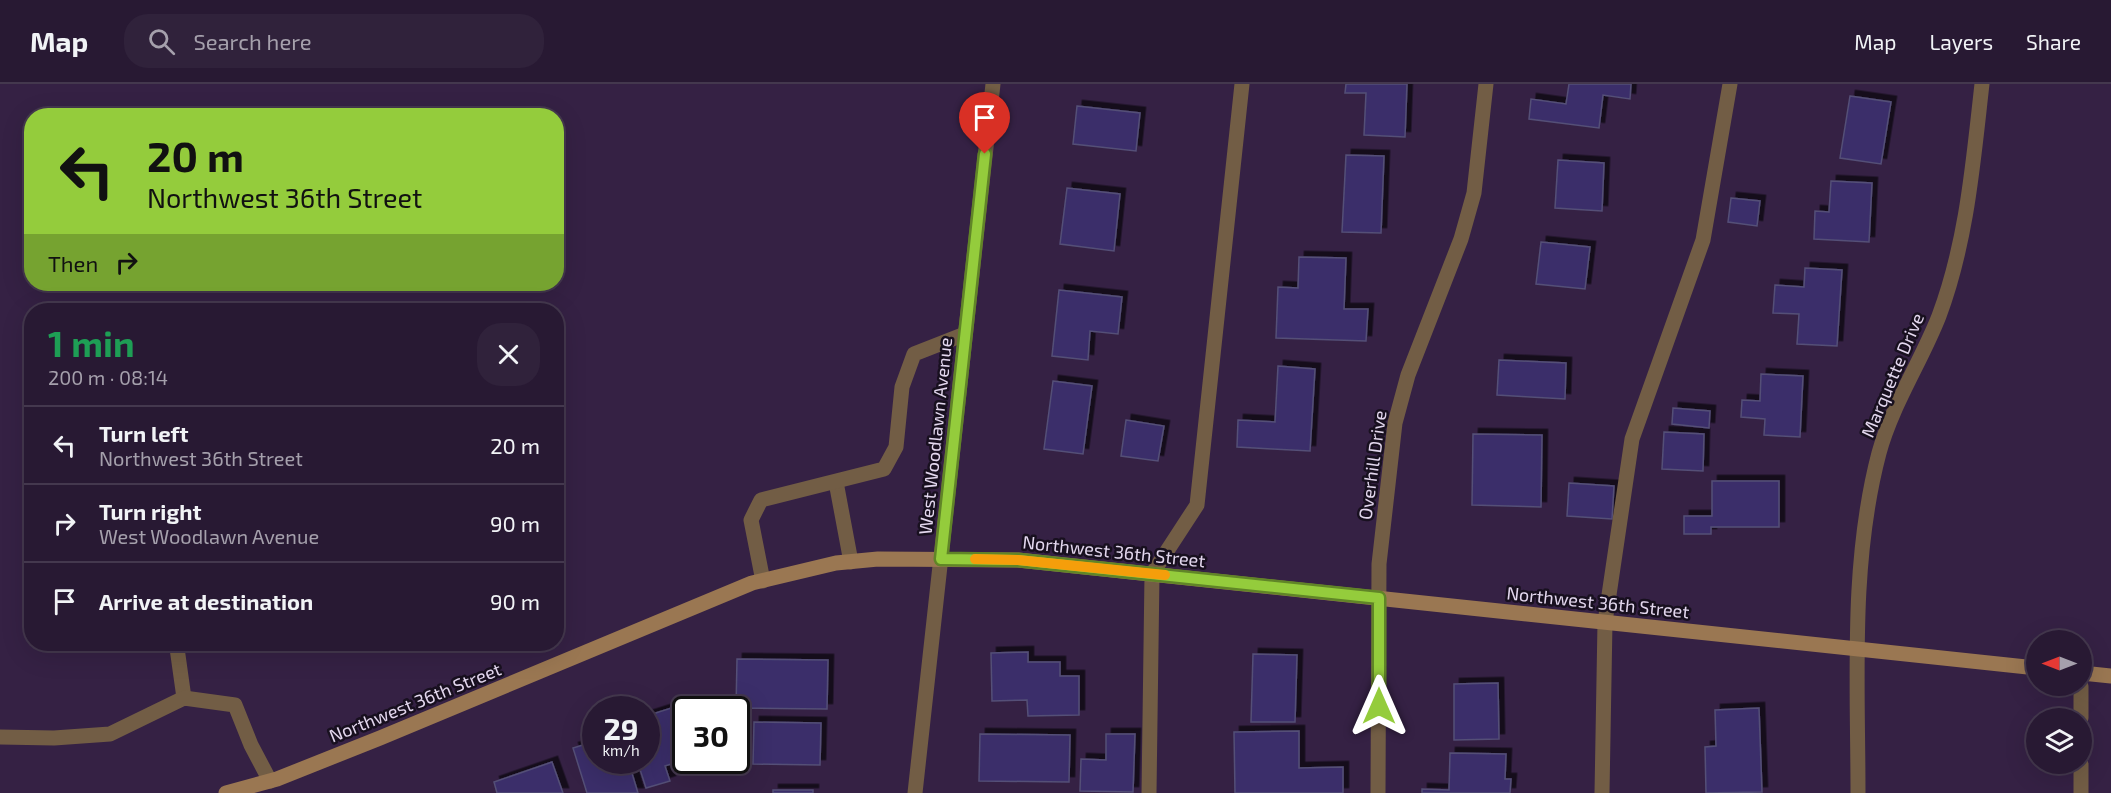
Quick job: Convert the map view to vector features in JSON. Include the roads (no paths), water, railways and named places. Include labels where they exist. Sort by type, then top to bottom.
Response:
[{"type":"main road","name":"Northwest 36th Street","points":[[226,793],[270,780],[380,738],[745,586],[851,562],[941,559],[1018,560],[2026,667]]},
{"type":"main road","points":[[2092,674],[2111,676]]},
{"type":"street","name":"West Woodlawn Avenue","points":[[915,793],[993,84]]},
{"type":"street","points":[[1149,793],[1152,574],[1197,505],[1242,84]]},
{"type":"street","name":"Overhill Drive","points":[[1378,793],[1379,564],[1395,423],[1408,375],[1461,239],[1474,193],[1486,84]]},
{"type":"street","points":[[1602,793],[1605,622],[1632,439],[1703,240],[1730,84]]},
{"type":"street","name":"Marquette Drive","points":[[1858,793],[1858,649],[1868,505],[1887,431],[1938,317],[1956,266],[1967,216],[1982,84]]},
{"type":"street","points":[[764,580],[751,520],[761,500],[884,469],[896,447],[903,387],[914,354],[965,334]]},
{"type":"street","points":[[836,482],[851,562]]},
{"type":"street","points":[[177,651],[184,698]]},
{"type":"street","points":[[0,737],[54,738],[110,734],[184,698],[235,705],[251,745],[270,780]]},
{"type":"street","points":[[2081,774],[2081,793]]}]
